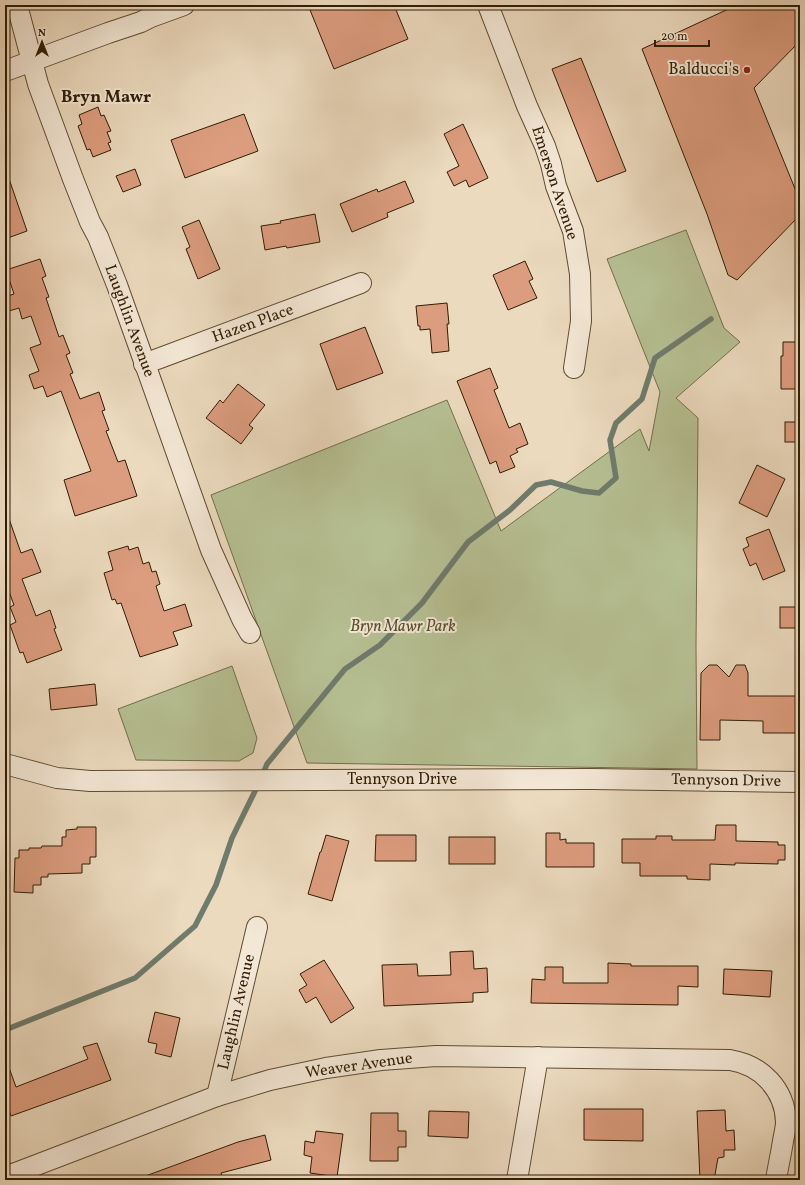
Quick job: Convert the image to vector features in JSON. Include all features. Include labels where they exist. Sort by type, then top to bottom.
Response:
[{"type":"street","name":"Laughlin Avenue","points":[[17,5],[38,84],[77,190],[114,278],[211,550],[242,619],[250,633]]},
{"type":"street","points":[[5,71],[184,5]]},
{"type":"street","name":"Emerson Avenue","points":[[488,5],[527,106],[552,164],[556,186],[573,231],[580,274],[581,321],[574,368]]},
{"type":"street","name":"Hazen Place","points":[[144,364],[361,284]]},
{"type":"street","name":"Tennyson Drive","points":[[5,764],[51,777],[90,780],[591,779],[800,782]]},
{"type":"street","name":"Laughlin Avenue","points":[[217,1096],[257,927]]},
{"type":"street","name":"Weaver Avenue","points":[[5,1176],[217,1096],[277,1079],[326,1068],[381,1060],[436,1056],[739,1061],[754,1067],[768,1078],[778,1091],[784,1106],[786,1123],[776,1180]]},
{"type":"street","points":[[517,1180],[538,1057]]},
{"type":"green space","name":"Bryn Mawr Park","points":[[686,230],[724,328],[740,342],[676,398],[698,418],[696,646],[697,769],[307,763],[211,495],[447,400],[501,531],[640,429],[649,451],[660,392],[607,259]]},
{"type":"green space","points":[[232,666],[257,738],[253,753],[239,761],[136,760],[118,709]]},
{"type":"building","points":[[308,5],[394,5],[408,39],[334,69]]},
{"type":"building","points":[[737,5],[800,5],[800,41],[754,88],[800,201],[800,215],[737,280],[728,275],[707,214],[642,49]]},
{"type":"building","points":[[581,58],[626,171],[597,182],[552,69]]},
{"type":"building","points":[[98,107],[101,116],[104,115],[111,131],[107,132],[111,142],[108,143],[111,150],[93,157],[90,149],[87,150],[78,126],[82,124],[79,115]]},
{"type":"building","points":[[244,114],[258,151],[185,178],[171,140]]},
{"type":"building","points":[[463,124],[488,178],[469,187],[466,180],[454,186],[447,172],[459,166],[444,134]]},
{"type":"building","points":[[135,169],[141,185],[123,192],[116,176]]},
{"type":"building","points":[[7,173],[27,231],[5,239],[5,174]]},
{"type":"building","points":[[405,181],[414,202],[387,213],[388,217],[352,232],[340,204],[377,189],[378,192]]},
{"type":"building","points":[[315,214],[320,242],[265,250],[261,226],[281,223],[280,221]]},
{"type":"building","points":[[199,220],[220,269],[198,279],[186,249],[190,247],[182,227]]},
{"type":"building","points":[[40,259],[46,276],[42,278],[49,297],[46,298],[59,337],[63,335],[70,353],[66,355],[73,373],[70,374],[80,399],[99,392],[105,410],[102,411],[109,430],[106,431],[118,462],[125,460],[137,496],[75,516],[64,480],[91,471],[61,391],[47,397],[43,386],[34,389],[29,375],[39,371],[30,348],[41,344],[31,316],[22,319],[19,308],[9,311],[5,298],[14,294],[6,270]]},
{"type":"building","points":[[525,261],[533,279],[529,281],[537,298],[508,310],[493,275]]},
{"type":"building","points":[[447,303],[449,351],[432,353],[430,329],[420,330],[420,326],[418,326],[416,306]]},
{"type":"building","points":[[365,327],[383,373],[337,390],[320,344]]},
{"type":"building","points":[[783,342],[800,342],[800,389],[781,389],[781,356],[783,356]]},
{"type":"building","points":[[490,368],[498,388],[494,390],[509,428],[520,423],[528,444],[516,449],[518,452],[510,456],[515,467],[500,473],[496,461],[490,464],[457,381]]},
{"type":"building","points":[[238,384],[265,405],[249,425],[253,428],[241,444],[206,418],[220,400],[223,403]]},
{"type":"building","points":[[785,422],[800,422],[800,442],[785,442]]},
{"type":"building","points":[[757,465],[785,479],[767,517],[739,503]]},
{"type":"building","points":[[5,513],[7,513],[21,553],[32,549],[41,572],[22,579],[36,616],[50,610],[56,628],[54,629],[62,650],[27,663],[23,652],[20,653],[10,625],[16,622],[10,607],[14,605],[5,581]]},
{"type":"building","points":[[769,529],[785,571],[763,580],[756,563],[750,566],[743,549],[749,546],[746,538]]},
{"type":"building","points":[[128,546],[129,550],[138,547],[143,564],[149,562],[152,572],[156,571],[160,584],[156,586],[164,611],[185,604],[192,626],[173,632],[178,645],[140,657],[121,603],[117,604],[115,599],[112,600],[104,573],[113,570],[108,552]]},
{"type":"building","points":[[780,607],[800,607],[800,628],[780,628]]},
{"type":"building","points":[[709,665],[717,665],[729,677],[736,665],[745,665],[748,673],[748,696],[799,696],[800,733],[763,733],[763,721],[720,720],[720,740],[700,740],[701,673]]},
{"type":"building","points":[[95,684],[97,705],[51,710],[49,689]]},
{"type":"building","points":[[716,825],[736,825],[736,841],[778,842],[778,845],[785,845],[785,860],[778,860],[778,864],[710,864],[710,880],[687,879],[687,876],[640,876],[640,863],[622,863],[622,839],[656,839],[656,836],[672,836],[672,840],[715,840]]},
{"type":"building","points":[[77,827],[96,827],[96,857],[90,857],[90,864],[82,864],[82,873],[48,874],[48,877],[41,877],[41,885],[33,885],[33,893],[14,892],[15,858],[19,858],[19,850],[41,848],[42,846],[62,846],[62,837],[66,837],[66,830],[77,829]]},
{"type":"building","points":[[546,833],[560,833],[560,840],[566,839],[566,843],[594,843],[594,867],[546,867]]},
{"type":"building","points":[[326,835],[349,841],[332,901],[308,894]]},
{"type":"building","points":[[376,835],[416,835],[416,861],[375,861]]},
{"type":"building","points":[[449,837],[495,837],[495,864],[449,864]]},
{"type":"building","points":[[473,951],[474,969],[487,968],[488,992],[473,993],[473,1002],[384,1006],[382,965],[417,964],[418,976],[451,975],[450,952]]},
{"type":"building","points":[[324,960],[354,1008],[331,1023],[316,997],[306,1003],[299,990],[307,985],[300,974]]},
{"type":"building","points":[[608,963],[631,964],[631,966],[698,966],[698,987],[678,986],[678,1005],[531,1003],[532,979],[545,980],[545,967],[563,967],[563,983],[608,983]]},
{"type":"building","points":[[724,969],[772,971],[770,997],[723,994]]},
{"type":"building","points":[[155,1012],[180,1018],[171,1057],[155,1053],[157,1044],[148,1042]]},
{"type":"building","points":[[97,1043],[111,1080],[11,1116],[5,1100],[5,1062],[7,1062],[16,1087],[88,1059],[83,1047]]},
{"type":"building","points":[[584,1109],[643,1109],[643,1141],[584,1140]]},
{"type":"building","points":[[725,1110],[726,1131],[734,1130],[735,1150],[724,1150],[724,1157],[718,1158],[714,1180],[700,1180],[697,1111]]},
{"type":"building","points":[[429,1111],[469,1112],[468,1138],[428,1136]]},
{"type":"building","points":[[371,1113],[398,1113],[398,1131],[406,1131],[406,1147],[398,1147],[398,1161],[370,1161]]},
{"type":"building","points":[[316,1131],[343,1134],[337,1177],[310,1173],[312,1157],[304,1155],[305,1141],[314,1143]]},
{"type":"building","points":[[265,1135],[271,1160],[221,1173],[222,1176],[212,1180],[141,1180],[140,1178],[238,1142]]},
{"type":"waterway","points":[[262,776],[267,764],[345,669],[380,645],[422,603],[468,542],[510,510],[536,485],[551,482],[582,491],[599,493],[616,478],[610,440],[616,423],[642,399],[655,358],[711,319]]},
{"type":"waterway","points":[[5,1030],[135,978],[195,926],[216,885],[232,838],[258,785]]},
{"type":"place","name":"Balducci's","points":[[747,70]]},
{"type":"district","name":"Bryn Mawr","points":[[106,97]]}]
